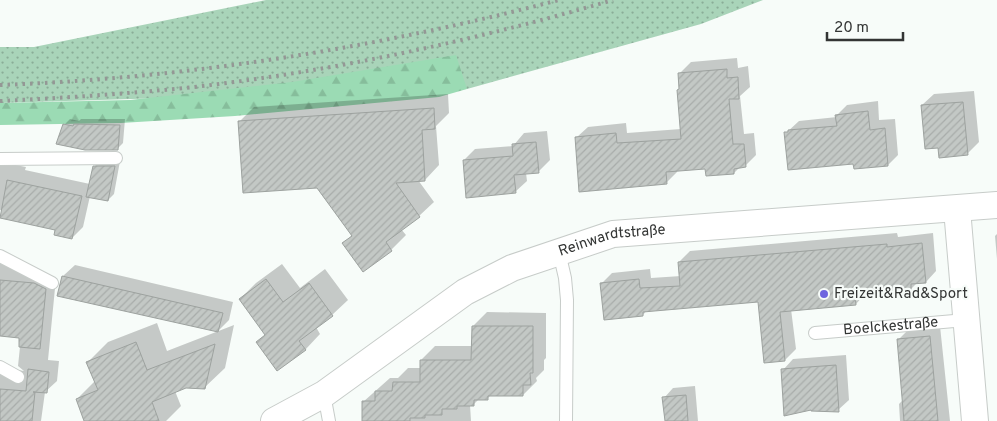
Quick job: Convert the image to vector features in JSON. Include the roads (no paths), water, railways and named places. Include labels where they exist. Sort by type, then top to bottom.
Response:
[{"type":"street","name":"Reinwardtstraße","points":[[274,421],[324,394],[465,292],[512,268],[613,234],[997,205]]},
{"type":"street","points":[[957,209],[975,421]]},
{"type":"lane","points":[[0,158],[116,158]]},
{"type":"lane","points":[[559,252],[565,278],[567,300],[566,421]]},
{"type":"lane","points":[[0,256],[52,283]]},
{"type":"lane","name":"Boelckestraße","points":[[815,333],[966,320]]},
{"type":"lane","points":[[0,367],[18,377]]},
{"type":"lane","points":[[324,394],[329,421]]},
{"type":"railway","points":[[0,85],[142,76],[282,58],[421,33],[559,0]]},
{"type":"railway","points":[[0,101],[185,88],[293,73],[454,42],[613,0]]},
{"type":"place","name":"Freizeit&Rad&Sport","points":[[824,294]]}]
